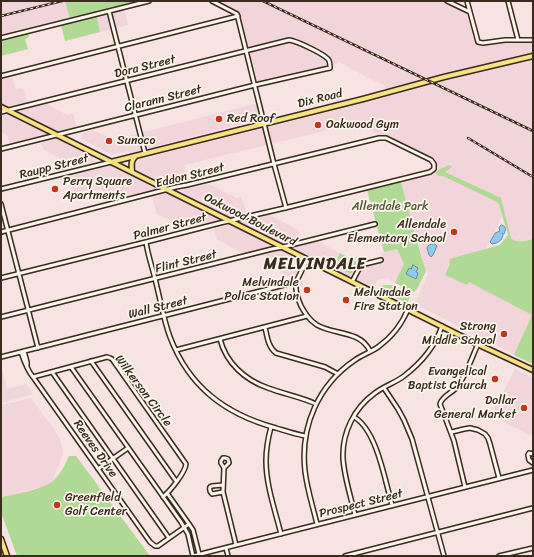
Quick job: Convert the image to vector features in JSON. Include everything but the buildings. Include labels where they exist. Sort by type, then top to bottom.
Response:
[{"type":"main road","name":"Dix Road","points":[[111,162],[533,56]]},
{"type":"main road","name":"Oakwood Boulevard","points":[[1,107],[307,260],[533,370]]},
{"type":"main road","points":[[132,172],[131,163],[137,155]]},
{"type":"main road","points":[[1,539],[7,556]]},
{"type":"street","points":[[1,38],[149,1]]},
{"type":"street","points":[[212,1],[235,12],[238,16],[286,208]]},
{"type":"street","points":[[447,1],[470,12]]},
{"type":"street","points":[[467,1],[478,42],[485,43],[533,40]]},
{"type":"street","points":[[508,1],[518,40]]},
{"type":"street","points":[[109,11],[145,153]]},
{"type":"street","points":[[1,76],[238,16]]},
{"type":"street","name":"Dora Street","points":[[1,112],[289,40],[327,58],[330,62],[330,68]]},
{"type":"street","name":"Clarann Street","points":[[1,149],[255,85],[330,68]]},
{"type":"street","name":"Eddon Street","points":[[1,232],[383,138],[431,160],[434,166]]},
{"type":"street","name":"Raupp Street","points":[[1,189],[111,162]]},
{"type":"street","name":"Palmer Street","points":[[1,278],[238,218],[286,208],[430,172],[433,170],[434,166]]},
{"type":"street","points":[[1,204],[38,348]]},
{"type":"street","name":"Flint Street","points":[[1,317],[375,224]]},
{"type":"street","points":[[146,242],[170,336],[183,364],[191,376],[226,408],[241,416],[256,423],[305,436]]},
{"type":"street","points":[[307,260],[295,286],[299,302],[307,316],[321,327],[359,339],[366,344],[370,351]]},
{"type":"street","points":[[352,282],[361,265],[381,260]]},
{"type":"street","name":"Wall Street","points":[[1,358],[296,282]]},
{"type":"street","points":[[318,524],[305,472],[304,454],[305,436],[316,404],[325,388],[338,374],[353,361],[383,343],[393,334],[402,322],[408,309]]},
{"type":"street","points":[[176,350],[307,316]]},
{"type":"street","points":[[355,515],[345,474],[343,458],[344,442],[349,425],[366,400],[374,393],[403,377],[419,363],[433,346],[442,326]]},
{"type":"street","points":[[265,327],[270,347],[276,353],[325,367],[338,374]]},
{"type":"street","points":[[220,339],[229,360],[248,378],[267,388],[302,398],[316,404]]},
{"type":"street","points":[[465,487],[452,432],[441,407],[441,401],[460,383],[478,344]]},
{"type":"street","name":"Reeves Drive","points":[[23,352],[23,360],[28,371],[150,542],[153,545],[158,546],[189,524]]},
{"type":"street","name":"Wilkerson Circle","points":[[33,377],[106,357],[112,359],[186,464],[185,470],[163,497]]},
{"type":"street","points":[[91,361],[176,481]]},
{"type":"street","points":[[71,367],[184,527],[188,534],[193,556]]},
{"type":"street","points":[[52,372],[169,538]]},
{"type":"street","points":[[384,388],[398,409],[410,432],[444,556]]},
{"type":"street","points":[[354,416],[364,425],[376,448],[392,506]]},
{"type":"street","points":[[271,427],[266,451],[266,467],[269,488],[281,534]]},
{"type":"street","points":[[452,432],[470,428],[485,434],[490,444],[499,478]]},
{"type":"street","points":[[98,469],[128,448]]},
{"type":"street","points":[[533,454],[529,453],[528,455],[529,460],[533,463]]},
{"type":"street","points":[[224,468],[223,492],[236,545]]},
{"type":"street","name":"Prospect Street","points":[[193,556],[533,470]]},
{"type":"street","points":[[223,485],[210,487],[210,492],[212,494],[223,492]]},
{"type":"street","points":[[167,493],[193,530],[199,554]]},
{"type":"street","points":[[345,556],[533,508]]},
{"type":"street","points":[[226,548],[228,556]]},
{"type":"street","points":[[499,556],[533,548]]},
{"type":"shaded area","points":[[1,1],[62,1],[1,16]]},
{"type":"shaded area","points":[[65,1],[70,19],[1,36],[1,17]]},
{"type":"shaded area","points":[[212,1],[447,1],[470,12],[480,43],[533,40],[533,239],[517,242],[510,239],[502,217],[485,250],[449,259],[450,264],[533,261],[533,364],[415,304],[429,272],[426,271],[401,182],[435,173],[439,176],[442,175],[433,163],[352,120],[349,125],[184,165],[189,183],[171,187],[135,168],[134,162],[136,160],[336,110],[335,106],[387,92],[385,86],[338,62],[335,65],[258,84],[240,14]]},
{"type":"shaded area","points":[[124,9],[128,25],[100,32],[97,17]]},
{"type":"shaded area","points":[[11,75],[16,89],[23,88],[29,107],[45,103],[67,115],[73,113],[77,128],[61,133],[1,103],[1,77]]},
{"type":"shaded area","points":[[258,103],[261,119],[130,153],[128,151],[112,155],[82,139],[82,135],[85,132],[92,130],[116,140],[118,144],[127,145],[124,137]]},
{"type":"shaded area","points":[[5,113],[94,157],[94,162],[75,166],[44,150],[38,138],[10,145],[7,135],[1,132],[1,114]]},
{"type":"shaded area","points":[[111,166],[257,238],[269,245],[268,249],[245,254],[217,239],[212,223],[188,229],[157,214],[151,193],[131,197],[124,193],[110,190],[110,192],[103,194],[101,189],[73,193],[69,175]]},
{"type":"shaded area","points":[[209,184],[237,198],[241,196],[248,218],[268,214],[298,230],[303,243],[316,240],[364,267],[384,262],[381,253],[397,249],[404,264],[395,283],[387,278],[378,280],[372,288],[183,194],[182,192],[183,190],[192,187]]},
{"type":"shaded area","points":[[278,250],[303,262],[295,280],[267,264],[264,254]]},
{"type":"shaded area","points":[[1,366],[7,389],[26,384],[33,394],[1,403]]},
{"type":"shaded area","points":[[515,369],[533,378],[532,436],[491,416]]},
{"type":"shaded area","points":[[31,398],[60,439],[63,453],[53,481],[42,487],[1,497],[1,405]]},
{"type":"green space","points":[[65,1],[140,1],[70,19]]},
{"type":"green space","points":[[97,17],[100,32],[65,41],[61,25]]},
{"type":"green space","points":[[28,33],[29,37],[25,39],[28,49],[1,56],[1,40]]},
{"type":"green space","points":[[449,165],[452,167],[445,172],[501,198],[511,238],[513,240],[524,241],[533,239],[533,364],[514,355],[532,315],[469,282],[467,285],[445,275],[450,264],[449,259],[500,245],[508,235],[499,204],[497,202],[435,173]]},
{"type":"green space","name":"Allendale Park","points":[[401,182],[426,271],[414,292],[395,283],[404,264],[397,249],[384,252],[367,190]]},
{"type":"green space","points":[[340,253],[357,262],[351,274],[334,266]]},
{"type":"green space","points":[[391,285],[409,294],[410,297],[407,303],[379,289],[381,286]]},
{"type":"green space","name":"Greenfield Golf Center","points":[[69,456],[76,456],[150,556],[17,556],[1,512],[1,497],[29,491],[54,480],[59,475]]},
{"type":"water","points":[[502,225],[505,227],[505,230],[504,234],[502,233],[502,239],[492,244],[490,242],[495,233],[500,231],[499,228]]},
{"type":"water","points":[[432,244],[437,246],[431,257],[427,248]]},
{"type":"water","points":[[413,265],[418,268],[416,272],[418,273],[416,279],[406,274],[409,268],[411,269]]},
{"type":"railway","points":[[1,16],[62,1]]},
{"type":"railway","points":[[263,1],[533,131]]},
{"type":"railway","points":[[468,138],[533,177]]},
{"type":"place","name":"Red Roof","points":[[219,119]]},
{"type":"place","name":"Oakwood Gym","points":[[318,125]]},
{"type":"place","name":"Sunoco","points":[[109,141]]},
{"type":"place","name":"Perry Square Apartments","points":[[55,189]]},
{"type":"place","name":"Allendale Elementary School","points":[[454,232]]},
{"type":"place","name":"Melvindale Police Station","points":[[307,290]]},
{"type":"place","name":"Melvindale Fire Station","points":[[346,300]]},
{"type":"place","name":"Strong Middle School","points":[[504,334]]},
{"type":"place","name":"Evangelical Baptist Church","points":[[495,379]]},
{"type":"place","name":"Dollar General Market","points":[[524,408]]},
{"type":"place","name":"Greenfield Golf Center","points":[[57,505]]},
{"type":"district","name":"MELVINDALE","points":[[315,265]]}]
